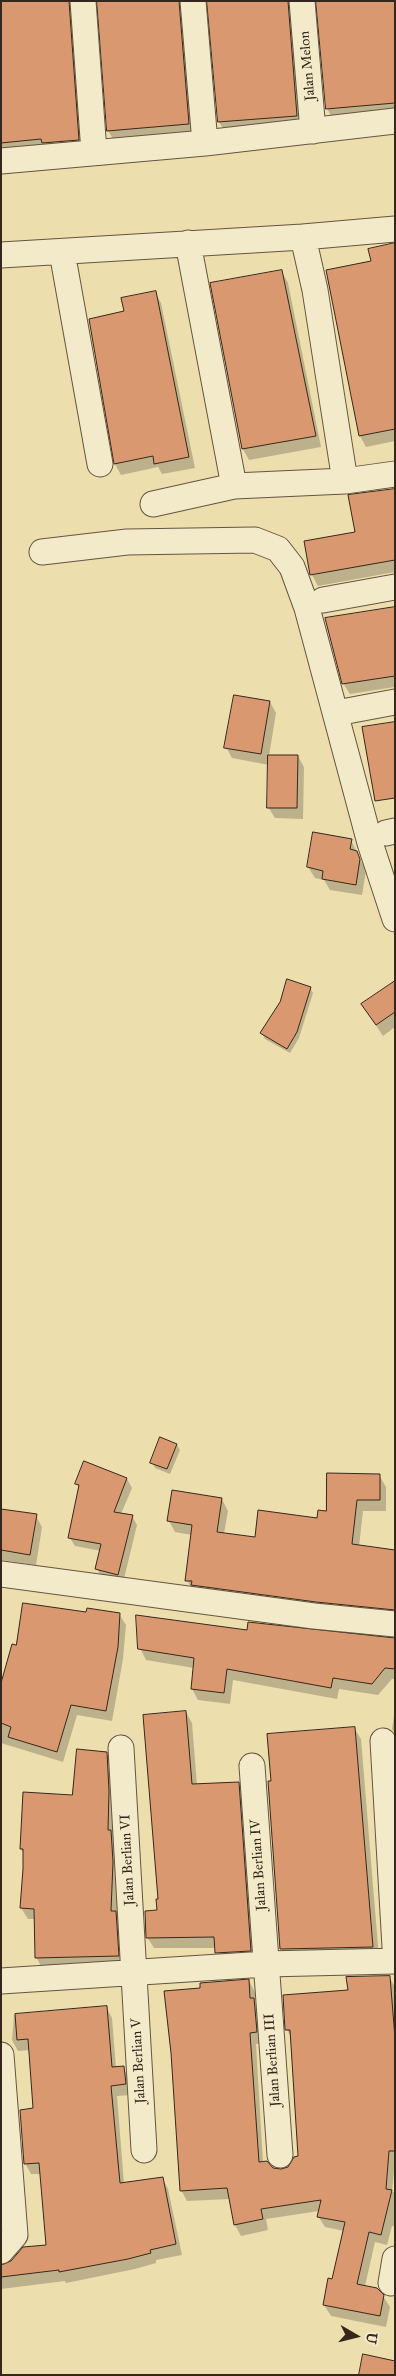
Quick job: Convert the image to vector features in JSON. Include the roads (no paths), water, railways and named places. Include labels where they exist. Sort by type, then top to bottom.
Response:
[{"type":"street","points":[[83,1],[94,152]]},
{"type":"street","points":[[193,1],[205,143]]},
{"type":"street","name":"Jalan Melon","points":[[302,1],[313,130]]},
{"type":"street","points":[[1,160],[205,143],[395,120]]},
{"type":"street","points":[[1,255],[395,229]]},
{"type":"street","points":[[303,236],[346,481]]},
{"type":"street","points":[[188,243],[234,486]]},
{"type":"street","points":[[62,252],[100,464]]},
{"type":"street","points":[[153,504],[234,486],[346,481],[395,474]]},
{"type":"street","points":[[42,552],[126,542],[255,540],[278,549],[292,567],[307,608],[370,843],[395,919]]},
{"type":"street","points":[[323,600],[395,587]]},
{"type":"street","points":[[347,711],[395,702]]},
{"type":"street","points":[[1,1574],[314,1616],[395,1624]]},
{"type":"street","points":[[383,1741],[395,1946]]},
{"type":"street","name":"Jalan Berlian VI","points":[[121,1748],[134,1972]]},
{"type":"street","name":"Jalan Berlian IV","points":[[252,1766],[266,1964]]},
{"type":"street","points":[[1,1981],[266,1964],[395,1961]]},
{"type":"street","name":"Jalan Berlian III","points":[[266,1964],[280,2155]]},
{"type":"street","name":"Jalan Berlian V","points":[[134,1972],[144,2150]]},
{"type":"street","points":[[1,2055],[15,2236],[1,2251]]}]
